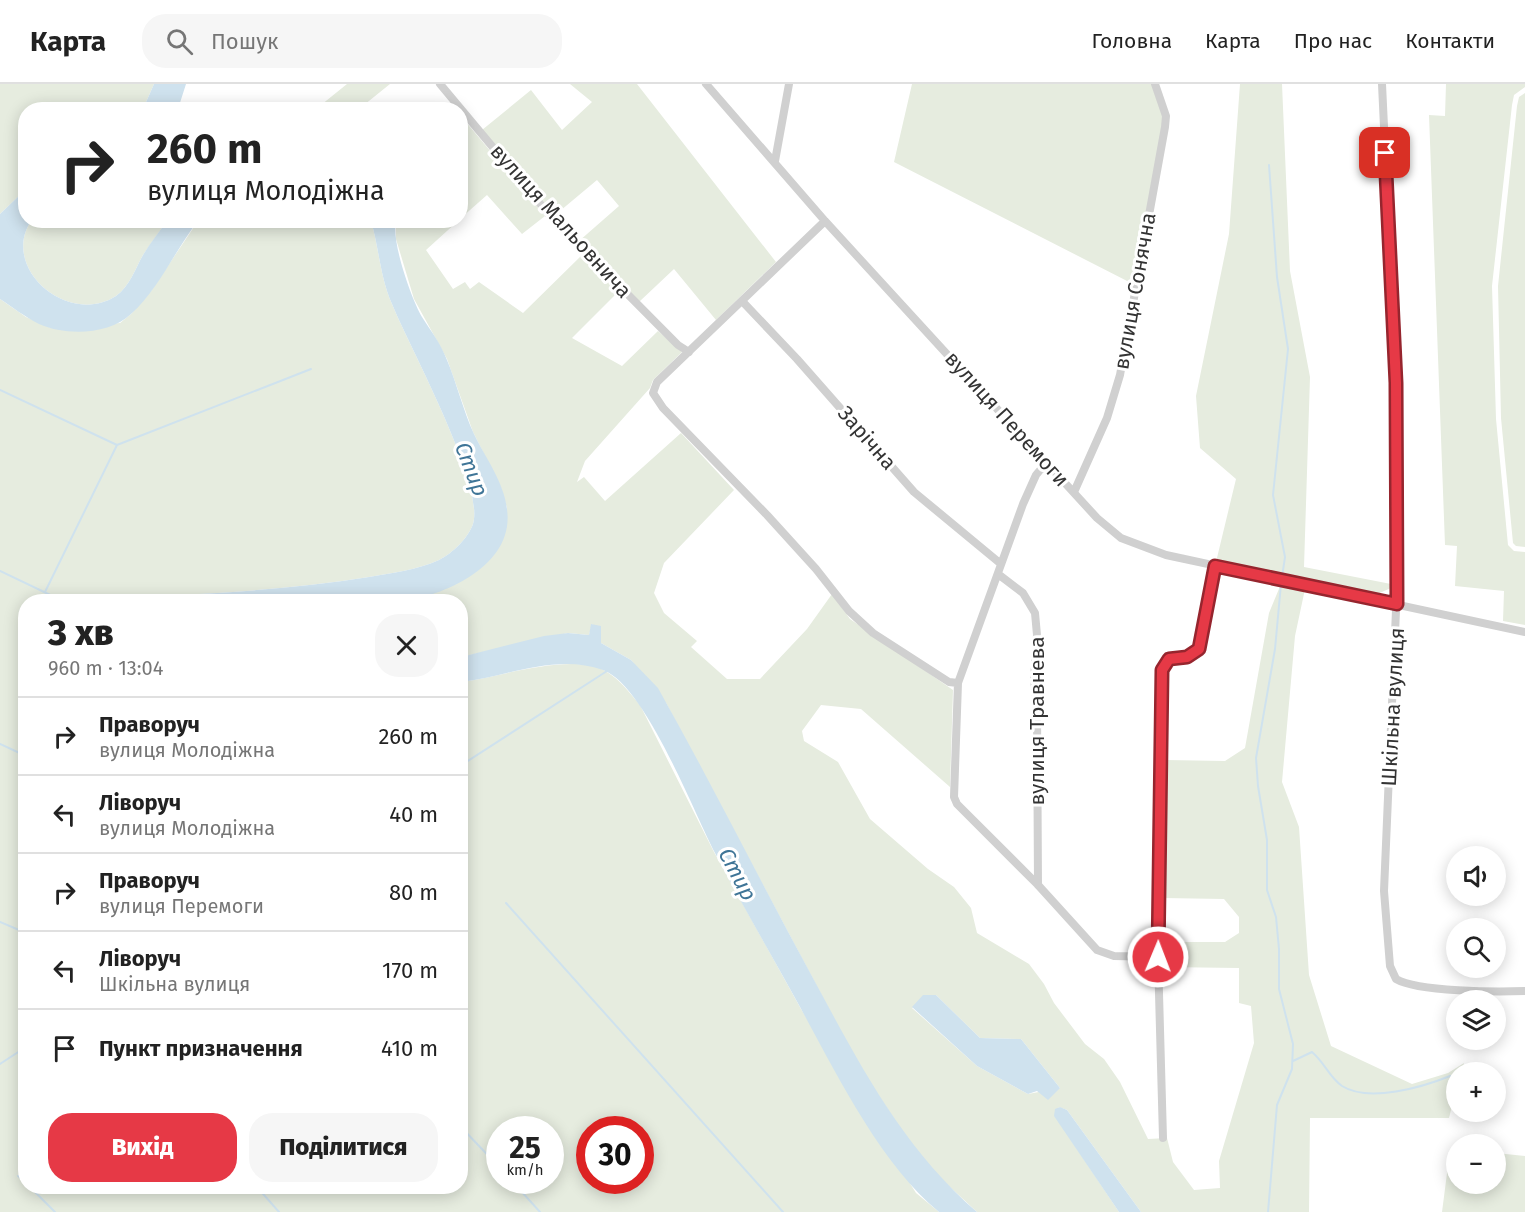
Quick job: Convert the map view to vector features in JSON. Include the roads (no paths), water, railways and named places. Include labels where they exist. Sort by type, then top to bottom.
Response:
[{"type":"street","name":"вулиця Мальовнича","points":[[440,84],[455,102]]},
{"type":"street","name":"вулиця Перемоги","points":[[706,84],[825,221],[1097,518],[1121,538],[1166,555],[1525,632]]},
{"type":"street","points":[[775,161],[789,84]]},
{"type":"street","name":"вулиця Сонячна","points":[[1074,492],[1107,418],[1120,375],[1165,127],[1166,116],[1155,84]]},
{"type":"street","name":"Шкільна вулиця","points":[[1382,84],[1396,383],[1397,604],[1384,891],[1390,966],[1392,975],[1402,983],[1491,992],[1525,991]]},
{"type":"street","name":"вулиця Мальовнича","points":[[468,118],[552,218],[678,345],[689,352]]},
{"type":"street","points":[[825,221],[657,382],[653,393],[654,398],[767,515],[816,569],[849,611],[873,633],[949,682],[958,683]]},
{"type":"street","name":"Зарічна","points":[[742,301],[797,359],[914,492],[1001,564]]},
{"type":"street","points":[[1051,466],[1041,469],[1036,475],[958,683],[954,797],[957,804],[1038,885],[1097,950],[1114,956],[1158,957]]},
{"type":"street","points":[[1163,1138],[1158,957],[1162,670],[1169,659],[1187,657],[1199,649],[1215,566]]},
{"type":"street","name":"вулиця Травнева","points":[[998,574],[1030,602],[1036,623],[1034,679],[1037,706],[1038,885]]},
{"type":"water","points":[[154,84],[186,84],[180,102],[146,102]]},
{"type":"water","points":[[18,197],[18,228],[28,228],[24,239],[24,257],[32,274],[44,288],[60,298],[78,304],[97,304],[121,292],[162,228],[193,228],[150,293],[131,314],[122,321],[99,330],[74,332],[39,324],[0,299],[0,214]]},
{"type":"water","name":"Стир","points":[[373,228],[395,228],[399,255],[413,297],[422,317],[445,354],[470,425],[502,489],[507,509],[507,529],[500,546],[489,561],[474,574],[432,594],[197,594],[298,586],[413,569],[444,557],[468,535],[473,524],[474,505],[468,479],[443,415],[388,294]]},
{"type":"water","name":"Стир","points":[[591,624],[601,626],[601,643],[631,660],[658,688],[866,1074],[926,1160],[977,1212],[939,1212],[918,1192],[879,1144],[861,1117],[736,892],[651,723],[619,680],[603,670],[585,665],[567,664],[531,668],[468,681],[468,655],[544,636],[568,633],[589,635]]},
{"type":"water","points":[[923,995],[936,995],[980,1038],[1021,1039],[1060,1088],[1048,1100],[1037,1091],[1028,1094],[977,1066],[912,1007]]},
{"type":"water","points":[[1060,1107],[1067,1110],[1141,1212],[1119,1212],[1054,1116],[1055,1109]]},
{"type":"waterway","points":[[1269,165],[1277,277],[1288,349],[1273,495],[1285,557],[1282,577]]},
{"type":"waterway","points":[[45,592],[117,445],[311,369]]},
{"type":"waterway","points":[[0,390],[117,445]]},
{"type":"waterway","points":[[0,571],[48,594]]},
{"type":"waterway","points":[[1268,1212],[1277,1105],[1292,1069],[1293,1044],[1279,989],[1276,917],[1267,890],[1267,840],[1256,758],[1275,649],[1281,584]]},
{"type":"waterway","points":[[468,761],[607,671]]},
{"type":"waterway","points":[[0,744],[18,752]]},
{"type":"waterway","points":[[506,903],[783,1212]]},
{"type":"waterway","points":[[0,922],[18,930]]},
{"type":"waterway","points":[[0,1064],[18,1052]]},
{"type":"waterway","points":[[1293,1061],[1312,1052],[1342,1086],[1366,1093],[1396,1092],[1446,1078]]},
{"type":"waterway","points":[[468,1134],[486,1153]]},
{"type":"waterway","points":[[37,1194],[55,1212]]},
{"type":"waterway","points":[[263,1194],[279,1212]]},
{"type":"waterway","points":[[524,1194],[540,1212]]}]
